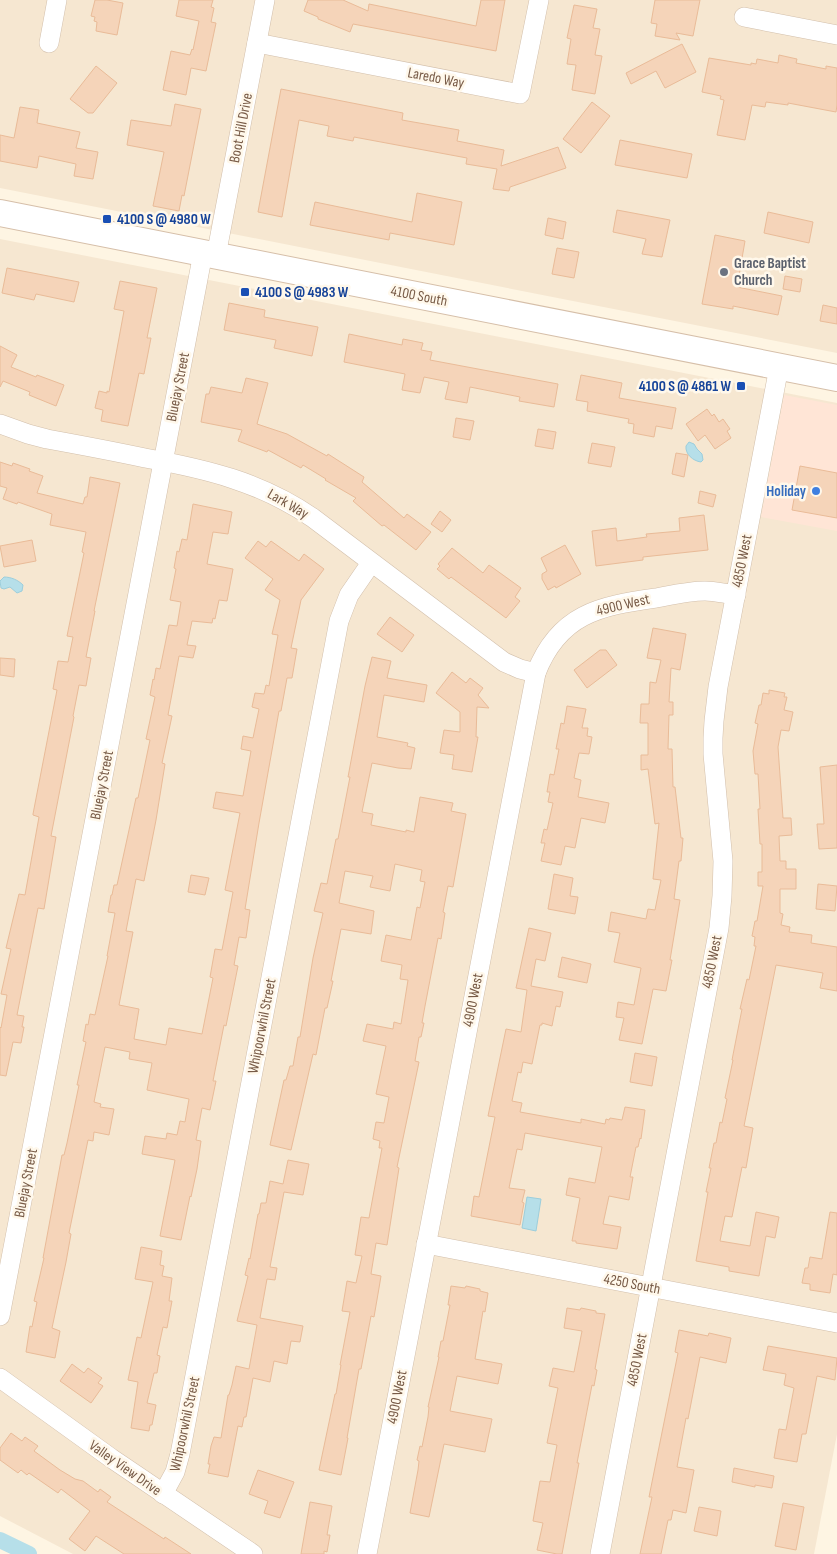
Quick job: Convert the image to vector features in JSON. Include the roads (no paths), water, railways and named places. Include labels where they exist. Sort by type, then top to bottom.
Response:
[{"type":"main road","name":"4100 South","points":[[0,213],[837,378]]},
{"type":"street","points":[[49,44],[57,0]]},
{"type":"street","name":"Boot Hill Drive","points":[[210,255],[265,0]]},
{"type":"street","name":"Laredo Way","points":[[257,43],[520,94],[539,0]]},
{"type":"street","points":[[744,17],[837,35]]},
{"type":"street","name":"Bluejay Street","points":[[0,1316],[164,461],[210,255]]},
{"type":"street","name":"4850 West","points":[[600,1554],[721,912],[724,861],[713,754],[714,721],[718,687],[779,367]]},
{"type":"street","name":"Lark Way","points":[[0,424],[47,439],[164,461],[236,479],[280,498],[312,518],[504,662],[536,673]]},
{"type":"street","name":"Whipoorwhil Street","points":[[163,1494],[175,1472],[180,1454],[338,628],[349,595],[371,563]]},
{"type":"street","name":"4900 West","points":[[367,1554],[536,673],[546,652],[560,635],[581,617],[594,611],[619,603],[697,592],[714,592],[736,596]]},
{"type":"street","name":"4250 South","points":[[426,1244],[837,1323]]},
{"type":"street","name":"Valley View Drive","points":[[0,1378],[111,1458],[253,1554]]},
{"type":"water","points":[[689,442],[694,444],[702,454],[703,460],[701,462],[692,459],[688,454],[686,446]]},
{"type":"water","points":[[4,577],[12,578],[21,583],[23,585],[22,591],[17,593],[10,587],[1,588],[0,581]]},
{"type":"water","points":[[527,1197],[541,1199],[536,1231],[522,1228]]},
{"type":"waterway","points":[[0,1540],[29,1554]]},
{"type":"place","name":"4100 S @ 4980 W","points":[[107,219]]},
{"type":"place","name":"Grace Baptist Church","points":[[724,272]]},
{"type":"place","name":"4100 S @ 4983 W","points":[[245,292]]},
{"type":"place","name":"4100 S @ 4861 W","points":[[741,386]]},
{"type":"place","name":"Holiday","points":[[816,491]]}]
